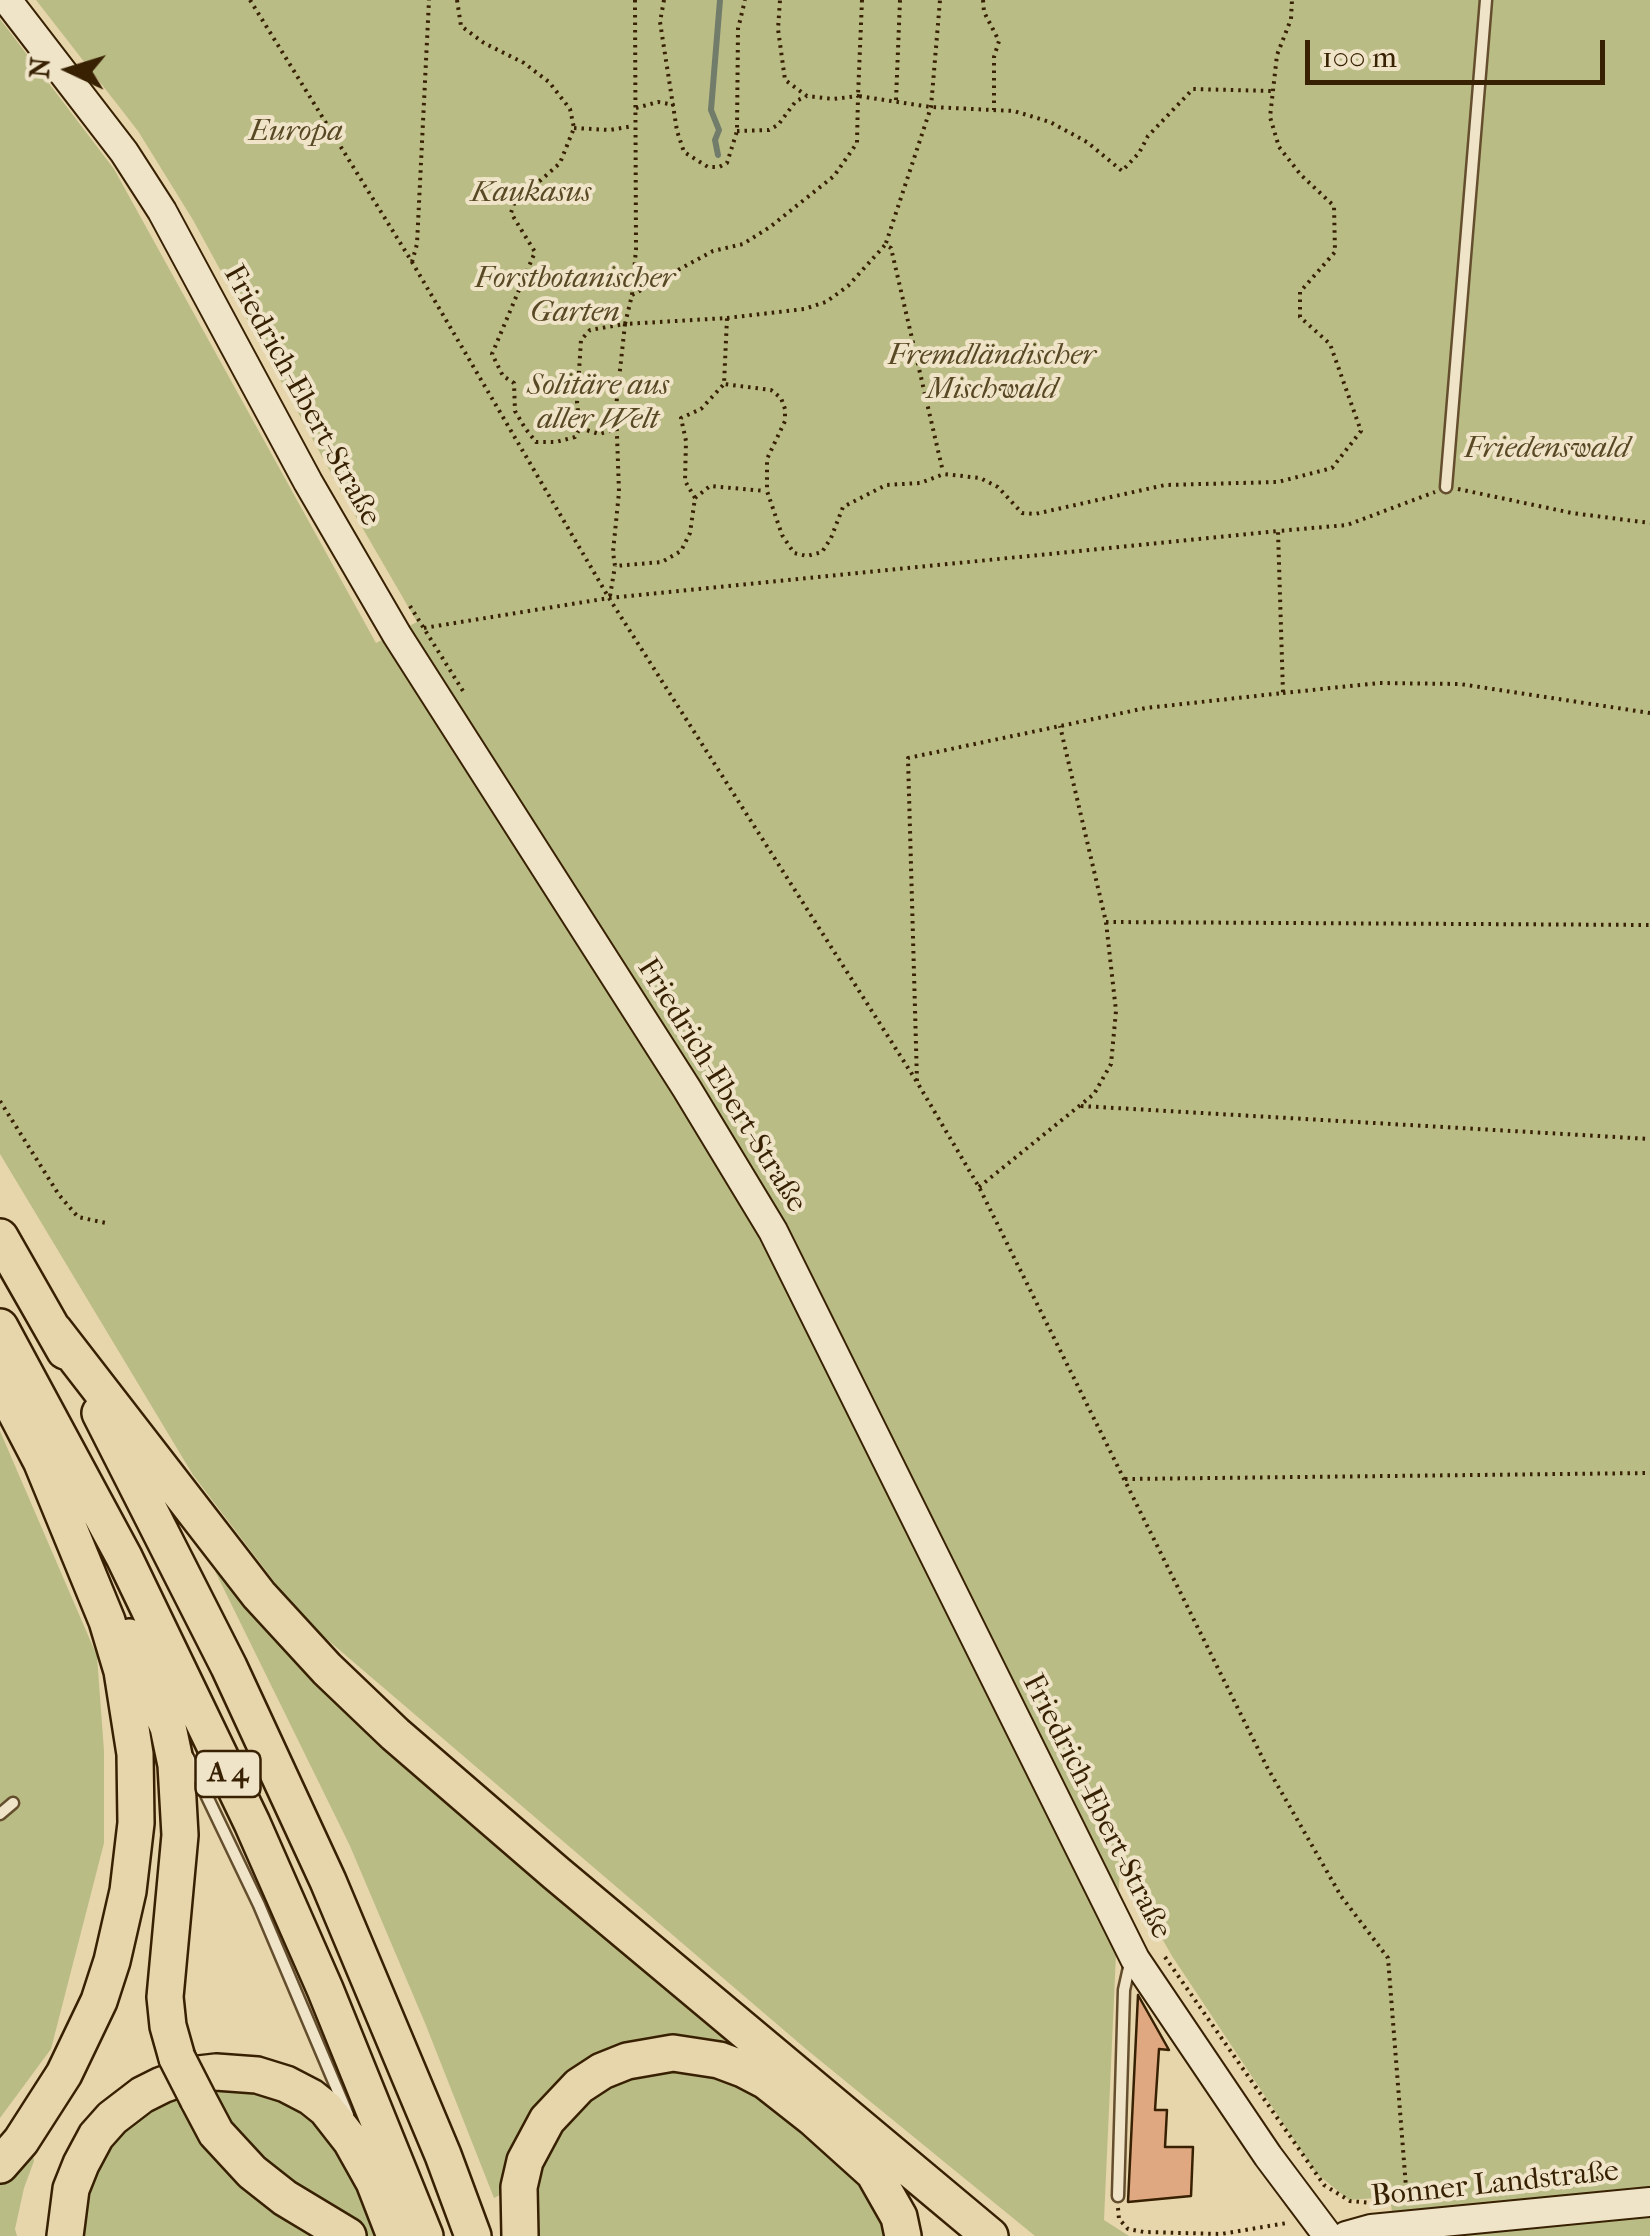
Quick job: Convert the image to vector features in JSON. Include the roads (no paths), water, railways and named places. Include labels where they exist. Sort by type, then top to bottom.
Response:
[{"type":"highway","name":"A 4","points":[[0,1237],[118,1448],[229,1667],[328,1882],[473,2236]]},
{"type":"highway","name":"A 4","points":[[0,1327],[124,1557],[252,1823],[425,2236]]},
{"type":"highway","points":[[54,1330],[259,1595],[326,1669],[542,1861],[990,2236]]},
{"type":"highway","points":[[0,1382],[154,1689],[168,1727],[180,1798],[180,1835],[165,1997],[168,2026],[178,2058],[216,2133],[252,2172],[285,2198],[348,2236]]},
{"type":"highway","points":[[0,2165],[21,2141],[64,2074],[98,2002],[128,1891],[136,1823],[134,1754],[122,1671],[107,1621],[40,1458]]},
{"type":"highway","points":[[520,2236],[519,2187],[525,2161],[555,2110],[579,2086],[602,2071],[627,2061],[672,2052],[743,2068],[813,2118],[874,2173],[898,2217],[903,2236]]},
{"type":"highway","points":[[66,2236],[72,2189],[80,2164],[112,2118],[142,2094],[190,2075],[216,2072],[258,2075],[311,2097],[341,2126],[374,2182],[395,2236]]},
{"type":"highway","points":[[443,2155],[489,2236]]},
{"type":"main road","name":"Friedrich-Ebert-Straße","points":[[7,0],[114,138],[162,211],[308,482],[397,636],[687,1089],[773,1232],[1136,1959],[1268,2156],[1328,2236]]},
{"type":"main road","name":"Bonner Landstraße","points":[[1346,2236],[1371,2229],[1650,2202]]},
{"type":"lane","points":[[1446,487],[1486,0]]},
{"type":"lane","points":[[154,1689],[272,1934],[374,2182]]},
{"type":"lane","points":[[0,1814],[13,1803]]},
{"type":"lane","points":[[1118,2196],[1124,1990],[1128,1965],[1136,1959]]},
{"type":"waterway","points":[[718,155],[715,140],[719,130],[711,110],[720,0]]},
{"type":"park label","name":"Europa","points":[[296,133]]},
{"type":"park label","name":"Kaukasus","points":[[531,194]]},
{"type":"park label","name":"Forstbotanischer Garten","points":[[575,297]]},
{"type":"park label","name":"Fremdländischer Mischwald","points":[[992,374]]},
{"type":"park label","name":"Solitäre aus aller Welt","points":[[598,404]]},
{"type":"park label","name":"Friedenswald","points":[[1547,450]]}]
